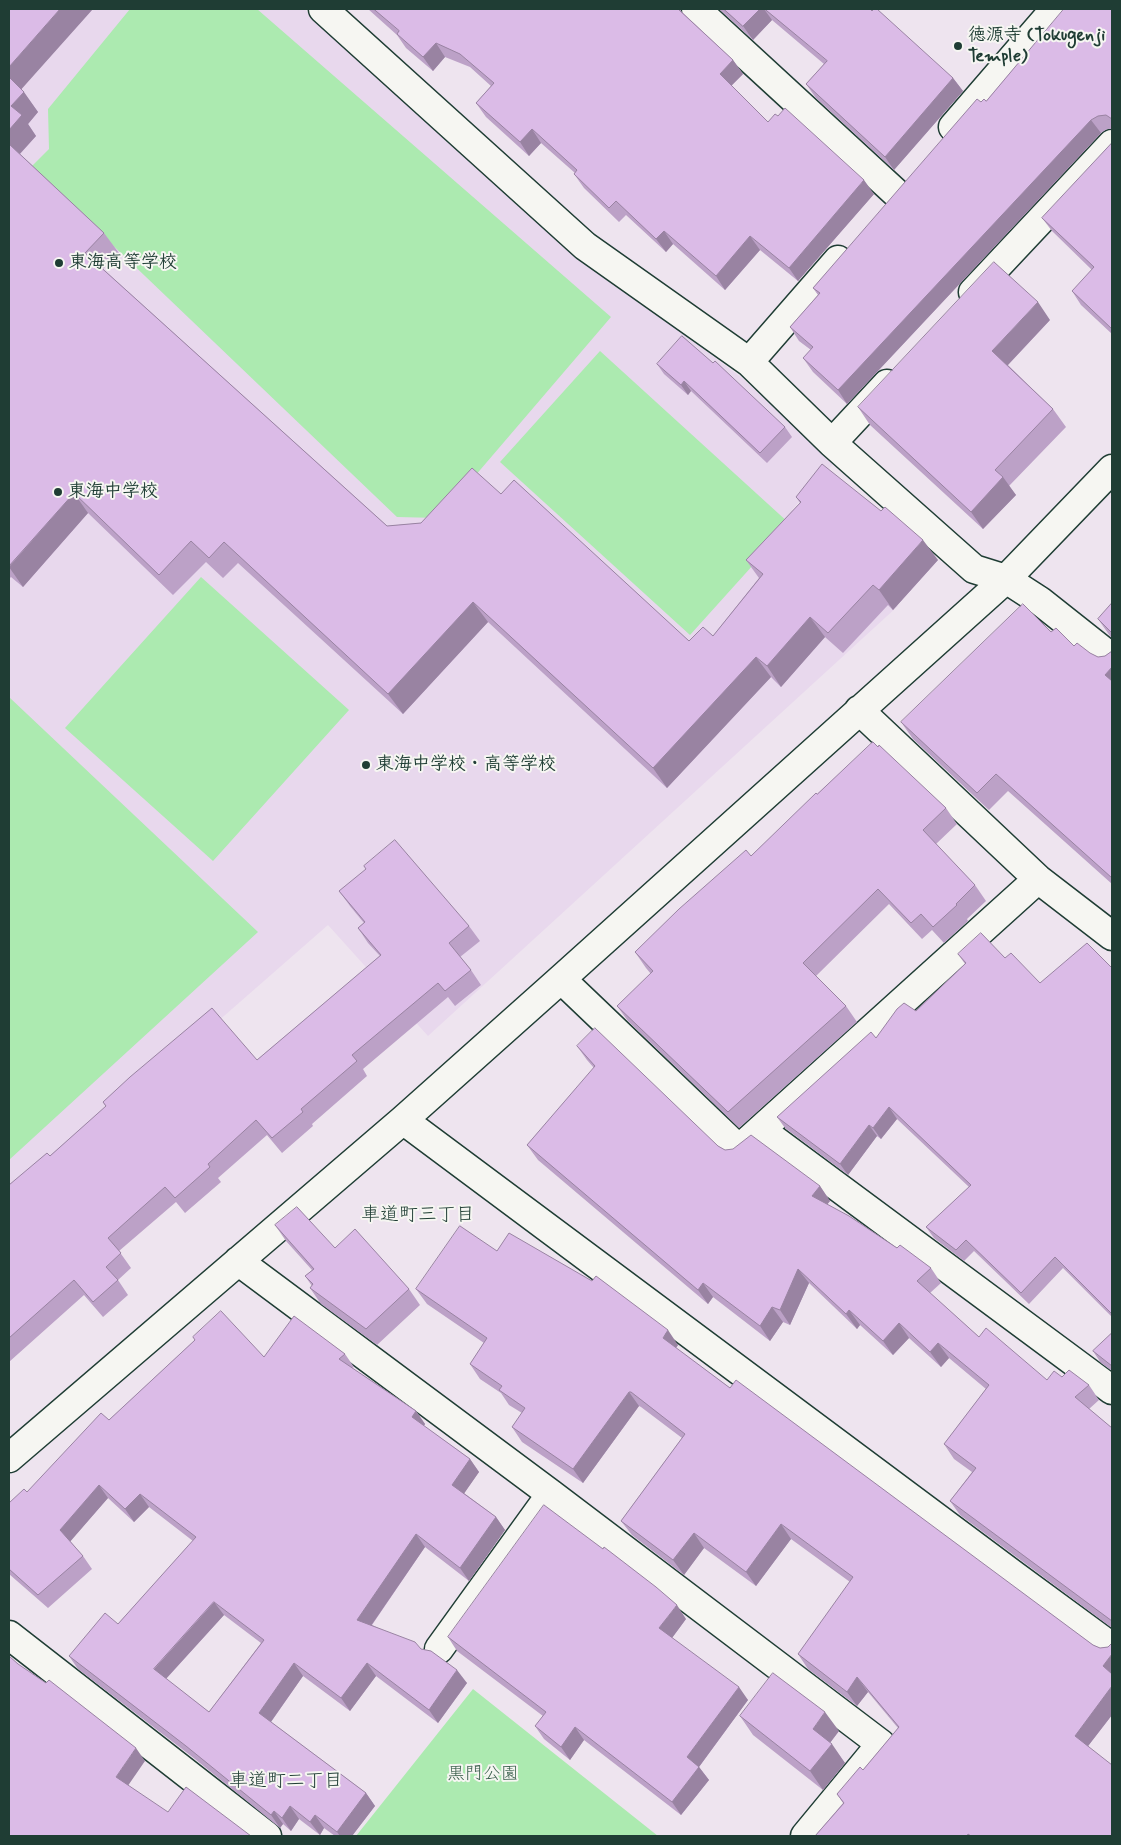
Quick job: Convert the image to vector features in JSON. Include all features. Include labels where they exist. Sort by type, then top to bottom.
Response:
[{"type":"street","points":[[323,9],[586,246],[749,362],[832,443],[974,569],[1006,579],[1040,601],[1112,658]]},
{"type":"street","points":[[696,9],[896,193]]},
{"type":"street","points":[[934,149],[1055,9]]},
{"type":"street","points":[[955,312],[1112,144]]},
{"type":"street","points":[[877,215],[915,171]]},
{"type":"street","points":[[749,362],[851,244]]},
{"type":"street","points":[[832,443],[907,363]]},
{"type":"street","points":[[9,1458],[403,1120],[561,979],[1006,579],[1112,469]]},
{"type":"street","points":[[859,710],[1038,880],[1112,936]]},
{"type":"street","points":[[561,979],[739,1149],[1038,880]]},
{"type":"street","points":[[403,1120],[1112,1647]]},
{"type":"street","points":[[761,1130],[1112,1390]]},
{"type":"street","points":[[238,1261],[551,1494],[881,1744],[805,1836]]},
{"type":"street","points":[[439,1649],[551,1494]]},
{"type":"street","points":[[9,1635],[267,1836]]},
{"type":"shaded area","name":"東海中学校・高等学校","points":[[9,9],[304,9],[571,250],[742,378],[834,463],[792,510],[898,606],[428,1036],[328,925],[9,1204]]},
{"type":"green space","points":[[130,9],[257,9],[611,317],[439,518],[397,517],[31,167],[49,149],[48,109]]},
{"type":"green space","points":[[600,351],[790,524],[690,635],[500,462]]},
{"type":"green space","points":[[201,577],[349,710],[213,861],[65,728]]},
{"type":"green space","points":[[9,697],[258,932],[9,1160]]},
{"type":"green space","name":"黒門公園","points":[[473,1689],[658,1836],[356,1836]]},
{"type":"building","points":[[9,9],[60,9],[9,67]]},
{"type":"building","points":[[374,9],[678,9],[733,60],[720,74],[768,122],[775,114],[778,116],[785,108],[864,180],[789,268],[750,236],[716,276],[664,231],[656,239],[616,201],[609,208],[574,174],[577,170],[532,129],[520,142],[476,103],[494,83],[460,54],[436,43],[423,57],[397,34],[399,31]]},
{"type":"building","points":[[724,9],[760,9],[743,26]]},
{"type":"building","points":[[765,9],[870,9],[872,11],[877,9],[953,78],[885,157],[806,84],[827,61]]},
{"type":"building","points":[[1064,9],[1112,9],[1112,119],[1106,115],[1098,116],[1091,120],[838,390],[803,358],[813,347],[790,327],[820,293],[813,288],[977,99],[981,102],[984,99],[986,101]]},
{"type":"building","points":[[9,77],[24,92],[11,106],[22,115],[9,130]]},
{"type":"building","points":[[1112,143],[1112,329],[1072,291],[1094,267],[1042,218]]},
{"type":"building","points":[[9,144],[104,233],[85,253],[387,526],[421,523],[472,468],[501,494],[514,480],[689,641],[703,627],[713,636],[763,574],[746,560],[801,502],[796,497],[822,464],[881,511],[885,507],[923,540],[879,590],[873,585],[828,633],[810,617],[767,666],[756,657],[653,768],[473,602],[388,694],[224,542],[209,558],[191,541],[159,575],[74,493],[9,566]]},
{"type":"building","points":[[994,262],[1038,302],[992,351],[1053,409],[995,470],[1003,477],[971,512],[858,407]]},
{"type":"building","points":[[682,336],[713,363],[715,361],[785,427],[760,453],[684,381],[681,385],[657,364]]},
{"type":"building","points":[[1112,603],[1112,633],[1098,619]]},
{"type":"building","points":[[1023,604],[1051,632],[1056,628],[1074,646],[1077,643],[1098,657],[1105,656],[1112,651],[1112,667],[1105,675],[1112,681],[1112,878],[996,774],[977,793],[901,722]]},
{"type":"building","points":[[873,742],[878,747],[879,745],[946,808],[923,830],[975,885],[933,927],[921,914],[911,923],[878,889],[803,963],[846,1006],[728,1112],[617,1006],[653,971],[635,952],[679,909],[746,850],[751,856],[816,793]]},
{"type":"building","points":[[395,840],[469,926],[449,943],[471,970],[445,991],[438,983],[352,1055],[357,1061],[301,1109],[303,1112],[272,1138],[256,1120],[208,1164],[210,1167],[175,1198],[165,1187],[108,1238],[121,1253],[106,1267],[118,1280],[93,1302],[74,1280],[9,1338],[9,1185],[47,1153],[50,1156],[106,1106],[103,1102],[130,1077],[212,1008],[257,1060],[381,955],[358,928],[365,922],[339,891],[366,869],[364,866]]},
{"type":"building","points":[[981,933],[1005,958],[1011,953],[1040,983],[1087,943],[1112,968],[1112,1314],[1055,1257],[1021,1293],[966,1240],[956,1250],[926,1227],[971,1185],[889,1107],[873,1128],[869,1125],[840,1164],[777,1117],[871,1032],[876,1038],[897,1009],[904,1003],[916,1011],[966,963],[958,954]]},
{"type":"building","points":[[595,1028],[718,1146],[725,1150],[733,1149],[751,1135],[820,1186],[812,1196],[849,1216],[897,1248],[900,1245],[931,1268],[917,1281],[979,1337],[986,1328],[1047,1380],[1054,1371],[1062,1377],[1069,1370],[1089,1385],[1075,1397],[1112,1428],[1112,1621],[950,1501],[976,1468],[944,1444],[989,1385],[938,1343],[930,1352],[899,1323],[883,1341],[849,1310],[846,1314],[798,1269],[780,1310],[772,1307],[760,1326],[703,1283],[698,1290],[527,1145],[595,1066],[577,1046]]},
{"type":"building","points":[[297,1207],[335,1248],[355,1229],[409,1289],[366,1329],[310,1288],[313,1284],[305,1276],[314,1269],[275,1225]]},
{"type":"building","points":[[460,1226],[497,1251],[509,1233],[592,1281],[596,1276],[668,1330],[663,1338],[730,1388],[736,1380],[1093,1645],[1100,1648],[1108,1647],[1112,1643],[1112,1654],[1103,1666],[1112,1674],[1112,1686],[1075,1736],[1112,1765],[1112,1836],[971,1836],[968,1834],[967,1836],[815,1836],[844,1803],[837,1794],[860,1767],[863,1770],[899,1727],[857,1677],[847,1692],[798,1654],[853,1577],[781,1524],[746,1572],[694,1533],[673,1560],[621,1521],[685,1434],[631,1392],[629,1392],[573,1469],[512,1427],[525,1408],[499,1390],[502,1386],[470,1364],[487,1338],[416,1289]]},
{"type":"building","points":[[221,1311],[264,1357],[294,1316],[345,1354],[339,1359],[416,1411],[412,1417],[470,1459],[452,1485],[496,1517],[460,1568],[416,1534],[357,1620],[415,1642],[421,1649],[431,1651],[457,1670],[429,1710],[367,1663],[341,1698],[294,1663],[259,1713],[366,1793],[337,1832],[315,1815],[310,1822],[290,1806],[282,1818],[274,1811],[271,1815],[186,1746],[69,1656],[105,1613],[118,1624],[196,1537],[140,1494],[125,1509],[99,1485],[60,1530],[83,1556],[38,1595],[9,1569],[9,1503],[24,1489],[27,1492],[101,1413],[109,1420],[195,1340],[193,1337]],"holes":[[[214,1602],[264,1640],[209,1712],[154,1669]]]},
{"type":"building","points":[[1112,1333],[1112,1366],[1093,1351]]},
{"type":"building","points":[[544,1505],[603,1549],[604,1547],[677,1605],[659,1628],[739,1687],[687,1757],[699,1767],[672,1802],[575,1727],[561,1747],[535,1726],[546,1712],[448,1637]]},
{"type":"building","points":[[9,1656],[46,1683],[49,1680],[136,1748],[116,1777],[168,1812],[186,1787],[251,1836],[9,1836]]},
{"type":"building","points":[[773,1673],[825,1712],[813,1729],[832,1744],[810,1771],[740,1716]]},
{"type":"place","name":"徳源寺 (Tokugenji Temple)","points":[[958,46]]},
{"type":"place","name":"東海高等学校","points":[[59,263]]},
{"type":"place","name":"東海中学校","points":[[58,492]]},
{"type":"place","name":"東海中学校・高等学校","points":[[366,765]]},
{"type":"district","name":"車道町三丁目","points":[[418,1216]]},
{"type":"district","name":"車道町二丁目","points":[[286,1782]]}]
